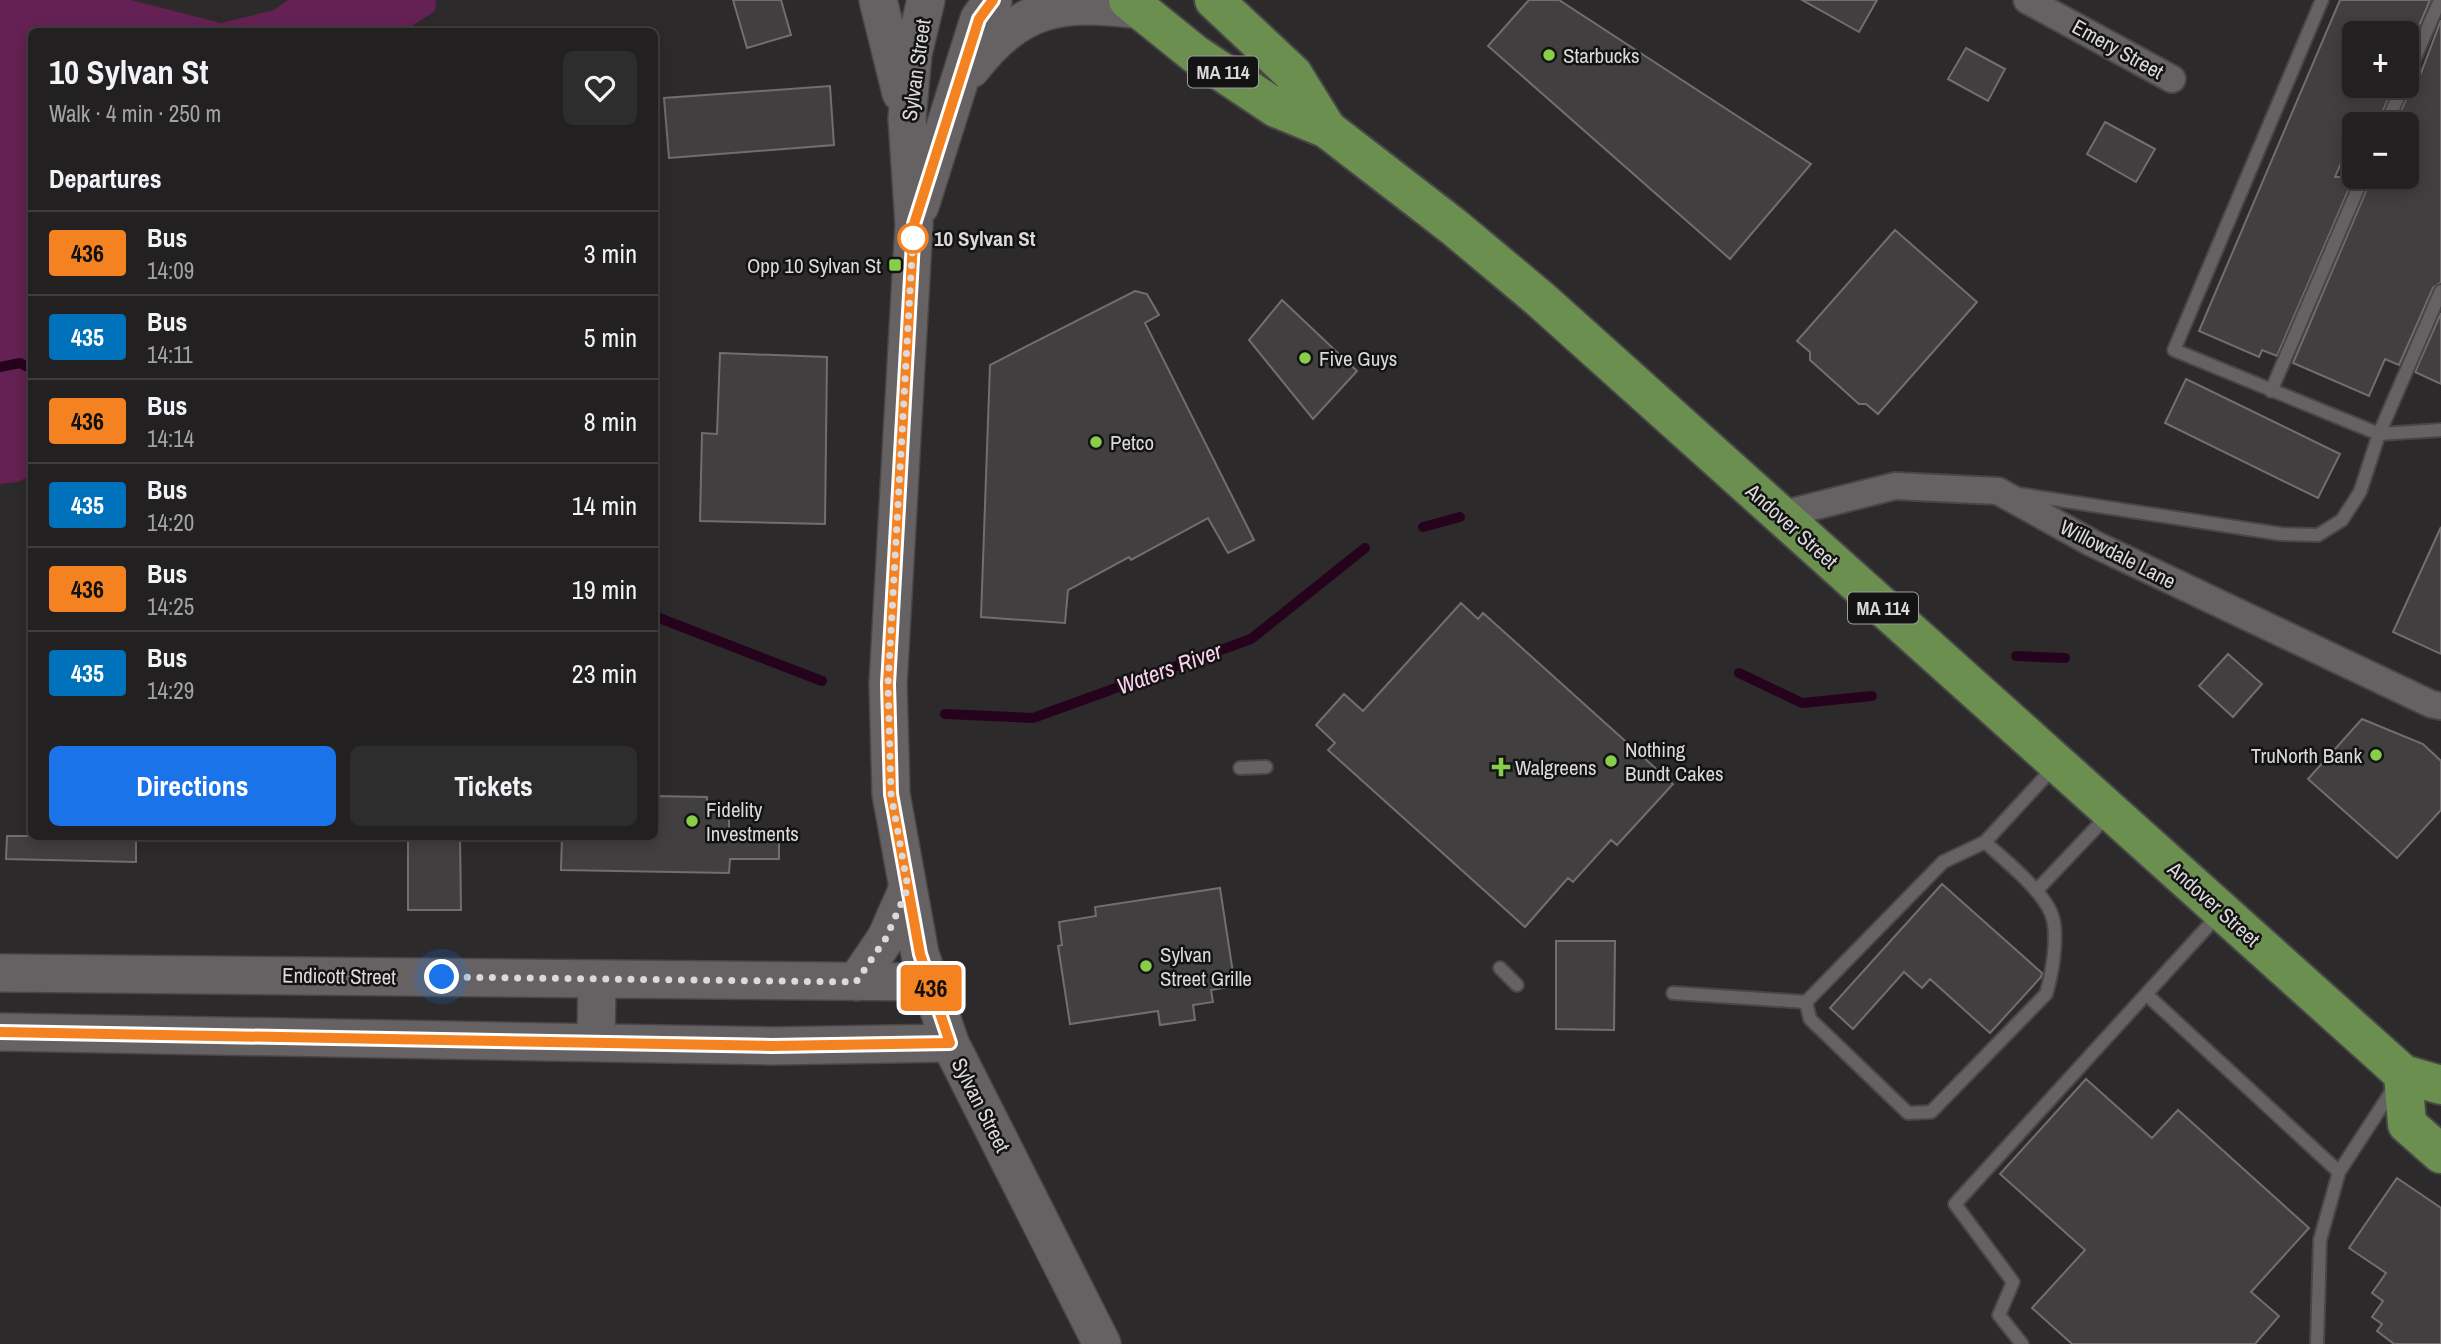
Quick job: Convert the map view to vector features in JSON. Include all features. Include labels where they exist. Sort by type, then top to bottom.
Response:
[{"type":"highway","name":"Andover Street","points":[[1214,0],[1293,74],[1327,129]]},
{"type":"highway","name":"Andover Street","points":[[1134,5],[1195,54],[1276,108],[1327,129],[1454,227],[1533,293],[2403,1074],[2441,1085]]},
{"type":"highway","points":[[2403,1074],[2407,1124],[2441,1154]]},
{"type":"main road","points":[[878,0],[907,118]]},
{"type":"main road","name":"Sylvan Street","points":[[926,0],[913,54],[907,118],[914,224],[888,684],[891,794],[920,954],[950,1043],[1102,1344]]},
{"type":"main road","name":"Sylvan Street","points":[[914,224],[979,19],[993,0]]},
{"type":"main road","points":[[957,86],[996,38],[1023,18],[1045,8],[1083,2],[1134,5]]},
{"type":"main road","points":[[856,982],[886,938],[908,888]]},
{"type":"main road","name":"Endicott Street","points":[[0,973],[929,982]]},
{"type":"main road","points":[[596,1043],[597,979]]},
{"type":"main road","points":[[0,1032],[772,1046],[950,1043]]},
{"type":"street","name":"Emery Street","points":[[2027,0],[2172,79]]},
{"type":"street","name":"Willowdale Lane","points":[[1780,515],[1895,486],[1998,491],[2092,543],[2420,699],[2441,705]]},
{"type":"lane","points":[[2322,0],[2174,350],[2379,434],[2441,430]]},
{"type":"lane","points":[[2419,48],[2440,0]]},
{"type":"lane","points":[[2271,391],[2358,189]]},
{"type":"lane","points":[[1998,491],[2281,534],[2318,535],[2342,520],[2360,492],[2379,434],[2441,291]]},
{"type":"lane","points":[[1673,993],[1806,1002],[1943,862],[1985,842],[2057,764]]},
{"type":"lane","points":[[1240,768],[1266,767]]},
{"type":"lane","points":[[2036,891],[2111,812]]},
{"type":"lane","points":[[1806,1002],[1810,1019],[1908,1113],[1931,1112],[2046,994],[2053,972],[2053,918],[2036,891],[1985,842]]},
{"type":"lane","points":[[2022,1344],[1999,1315],[2012,1282],[1955,1204],[2222,911]]},
{"type":"lane","points":[[1500,968],[1517,985]]},
{"type":"lane","points":[[2146,994],[2339,1172]]},
{"type":"lane","points":[[2317,1344],[2320,1240],[2339,1172],[2403,1074]]},
{"type":"shaded area","points":[[0,0],[131,0],[221,23],[274,10],[288,0],[436,0],[435,11],[409,28],[28,28],[28,477],[18,482],[0,484]]},
{"type":"building","points":[[733,0],[781,0],[791,35],[747,48]]},
{"type":"building","points":[[1529,0],[1559,0],[1811,164],[1730,259],[1488,46]]},
{"type":"building","points":[[1802,0],[1877,0],[1859,32]]},
{"type":"building","points":[[2340,0],[2430,0],[2419,26],[2419,21],[2342,21],[2342,98],[2389,98],[2382,112],[2342,112],[2342,161],[2335,177],[2342,177],[2342,189],[2349,189],[2277,356],[2262,350],[2259,357],[2199,331]]},
{"type":"building","points":[[2441,20],[2441,282],[2433,288],[2399,365],[2385,359],[2369,396],[2293,363],[2367,189],[2419,189],[2419,112],[2400,112],[2407,98],[2419,98],[2419,78]]},
{"type":"building","points":[[1966,48],[2005,69],[1988,101],[1948,79]]},
{"type":"building","points":[[830,86],[834,145],[669,158],[664,98]]},
{"type":"building","points":[[2105,122],[2155,149],[2136,182],[2087,154]]},
{"type":"building","points":[[1895,230],[1977,302],[1878,414],[1866,404],[1859,404],[1810,360],[1810,352],[1797,341]]},
{"type":"building","name":"Petco","points":[[1135,291],[1147,294],[1159,315],[1145,323],[1254,540],[1228,553],[1208,518],[1131,560],[1129,557],[1068,590],[1065,623],[981,617],[990,365]]},
{"type":"building","points":[[1282,300],[1357,371],[1313,419],[1249,340]]},
{"type":"building","points":[[2441,313],[2441,384],[2415,372]]},
{"type":"building","points":[[720,353],[827,357],[825,524],[700,521],[702,433],[717,434]]},
{"type":"building","points":[[2186,379],[2340,454],[2318,498],[2165,423]]},
{"type":"building","points":[[2441,527],[2441,654],[2393,632]]},
{"type":"building","name":"Walgreens","points":[[1461,603],[1478,619],[1483,613],[1673,784],[1617,845],[1611,840],[1573,882],[1568,878],[1525,927],[1328,750],[1335,743],[1316,725],[1344,694],[1363,711]]},
{"type":"building","points":[[2228,654],[2262,684],[2233,717],[2199,686]]},
{"type":"building","name":"TruNorth Bank","points":[[2362,719],[2423,744],[2441,761],[2441,810],[2397,858],[2308,779]]},
{"type":"building","name":"Fidelity Investments","points":[[658,796],[707,797],[707,809],[729,809],[729,834],[779,834],[779,859],[730,859],[729,873],[561,870],[562,840],[658,840]]},
{"type":"building","points":[[7,836],[28,836],[28,840],[136,840],[136,862],[6,859]]},
{"type":"building","points":[[408,840],[460,840],[461,910],[408,910]]},
{"type":"building","points":[[1942,884],[2042,973],[2041,977],[1990,1033],[1930,979],[1922,988],[1904,972],[1853,1029],[1830,1008]]},
{"type":"building","name":"Sylvan Street Grille","points":[[1220,888],[1235,986],[1211,990],[1213,1002],[1193,1005],[1195,1020],[1160,1025],[1158,1011],[1070,1024],[1058,946],[1062,945],[1059,922],[1096,916],[1095,907]]},
{"type":"building","points":[[1556,941],[1615,941],[1614,1030],[1556,1029]]},
{"type":"building","points":[[2086,1079],[2152,1138],[2178,1110],[2309,1228],[2251,1292],[2279,1316],[2255,1344],[2072,1344],[2032,1308],[2085,1250],[2000,1174]]},
{"type":"building","points":[[2397,1178],[2441,1208],[2441,1344],[2394,1344],[2377,1331],[2382,1324],[2372,1317],[2383,1301],[2372,1293],[2386,1273],[2349,1248]]},
{"type":"waterway","name":"Waters River","points":[[0,367],[20,363],[28,367]]},
{"type":"waterway","name":"Waters River","points":[[1423,527],[1460,517]]},
{"type":"waterway","name":"Waters River","points":[[945,714],[1033,718],[1251,639],[1365,548]]},
{"type":"waterway","name":"Waters River","points":[[658,618],[822,681]]},
{"type":"waterway","name":"Waters River","points":[[2016,656],[2065,658]]},
{"type":"waterway","name":"Waters River","points":[[1739,673],[1802,703],[1872,696]]},
{"type":"bus line","name":"436","points":[[0,1032],[186,1038],[772,1046],[950,1043],[920,954],[891,794],[888,662],[914,224],[979,19],[993,0]]},
{"type":"place","name":"Starbucks","points":[[1549,55]]},
{"type":"place","name":"10 Sylvan St","points":[[913,238]]},
{"type":"place","name":"Opp 10 Sylvan St","points":[[895,265]]},
{"type":"place","name":"Five Guys","points":[[1305,358]]},
{"type":"place","name":"Petco","points":[[1096,442]]},
{"type":"place","name":"TruNorth Bank","points":[[2376,755]]},
{"type":"place","name":"Nothing Bundt Cakes","points":[[1611,761]]},
{"type":"place","name":"Walgreens","points":[[1501,767]]},
{"type":"place","name":"Fidelity Investments","points":[[692,821]]},
{"type":"place","name":"Sylvan Street Grille","points":[[1146,966]]},
{"type":"route","points":[[442,977],[856,982],[886,938],[908,888],[891,794],[888,684],[913,238]]}]
